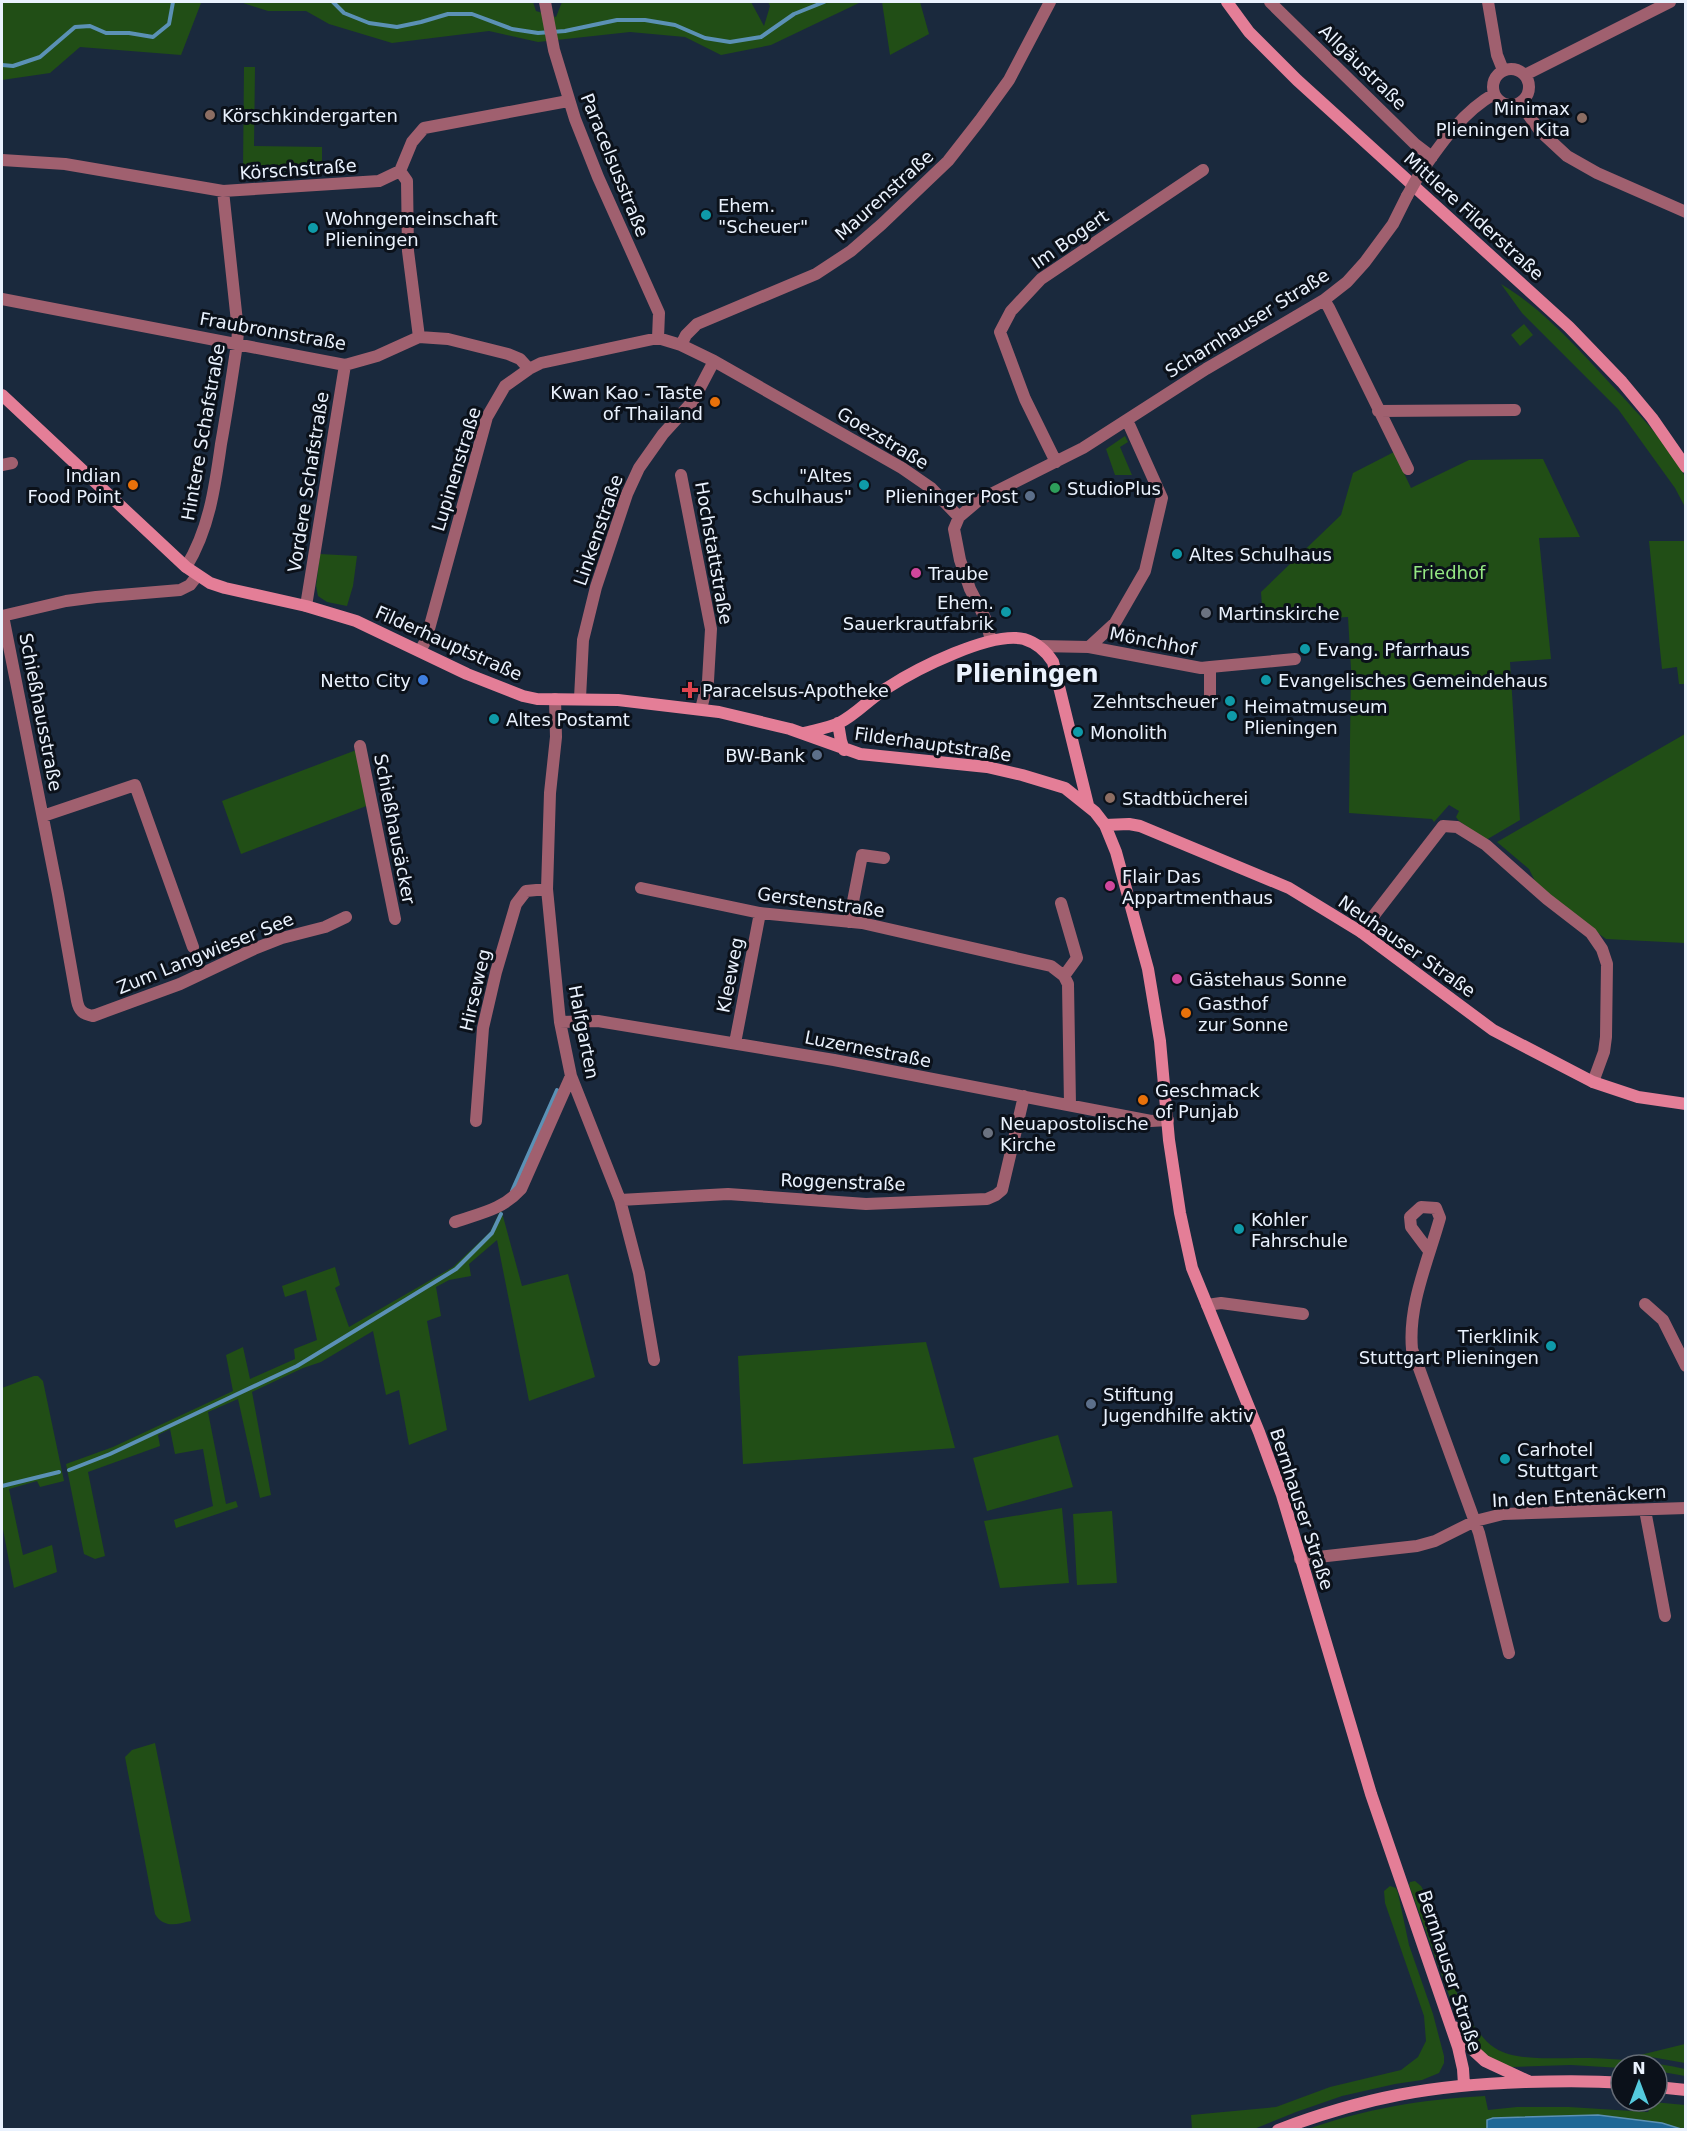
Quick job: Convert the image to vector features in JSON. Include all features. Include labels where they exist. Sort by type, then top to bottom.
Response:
[{"type":"main road","name":"Mittlere Filderstraße","points":[[1227,2],[1249,32],[1297,80],[1569,327],[1630,391],[1652,418],[1686,468]]},
{"type":"main road","name":"Filderhauptstraße","points":[[2,395],[186,567],[210,583],[306,606],[356,621],[505,690],[537,699],[618,700],[701,709],[750,718],[804,733],[844,750],[872,756],[987,767],[1022,775],[1065,788],[1088,805]]},
{"type":"main road","points":[[804,733],[838,723],[886,688],[910,674],[991,640],[1019,639],[1039,646],[1053,662],[1088,805]]},
{"type":"main road","points":[[838,723],[844,750]]},
{"type":"main road","points":[[1065,788],[1081,776]]},
{"type":"main road","name":"Bernhauser Straße","points":[[1088,805],[1105,825],[1116,852],[1148,969],[1160,1041],[1184,1237],[1192,1268],[1259,1432],[1284,1501],[1371,1794],[1460,2056],[1464,2085]]},
{"type":"main road","name":"Neuhauser Straße","points":[[1105,825],[1140,826],[1289,888],[1361,932],[1493,1030],[1593,1082],[1638,1097],[1686,1104]]},
{"type":"main road","points":[[1449,2021],[1485,2061],[1532,2082]]},
{"type":"main road","points":[[1278,2130],[1335,2109],[1421,2090],[1464,2085],[1532,2082],[1609,2082]]},
{"type":"main road","points":[[1669,2088],[1686,2090]]},
{"type":"street","name":"Paracelsusstraße","points":[[545,2],[554,50],[568,101],[598,177],[660,313],[658,338]]},
{"type":"street","name":"Maurenstraße","points":[[681,345],[686,335],[697,324],[816,274],[851,251],[882,224],[948,161],[980,120],[1009,80],[1050,2]]},
{"type":"street","name":"Allgäustraße","points":[[1270,2],[1415,144],[1432,157]]},
{"type":"street","points":[[1488,2],[1497,55],[1503,70]]},
{"type":"street","points":[[1525,75],[1670,2]]},
{"type":"street","points":[[1511,69],[1519,70],[1525,75],[1529,90],[1526,98],[1520,103],[1510,105],[1500,102],[1494,94],[1492,85],[1496,76],[1503,70],[1511,69]]},
{"type":"street","name":"Scharnhauser Straße","points":[[959,517],[979,500],[1083,448],[1212,365],[1324,300],[1347,282],[1393,224],[1419,175],[1452,131],[1481,102],[1494,94]]},
{"type":"street","points":[[419,337],[408,251],[407,181],[400,171],[412,142],[424,128],[568,101]]},
{"type":"street","points":[[1520,103],[1540,131],[1568,156],[1597,173],[1686,212]]},
{"type":"street","name":"Körschstraße","points":[[2,160],[65,164],[223,191],[379,182],[400,171]]},
{"type":"street","name":"Im Bogert","points":[[1056,462],[1025,399],[1000,332],[1011,311],[1041,279],[1203,170]]},
{"type":"street","name":"Hintere Schafstraße","points":[[186,567],[198,548],[215,486],[237,344],[238,331],[223,191]]},
{"type":"street","name":"Fraubronnstraße","points":[[2,299],[345,365],[377,356],[419,337],[448,339],[508,354],[520,359],[529,369]]},
{"type":"street","points":[[1324,300],[1408,469]]},
{"type":"street","name":"Goezstraße","points":[[658,338],[681,345],[714,361],[902,468],[931,488],[959,517]]},
{"type":"street","name":"Lupinenstraße","points":[[420,651],[426,640],[487,417],[505,386],[541,363],[658,338]]},
{"type":"street","name":"Linkenstraße","points":[[580,698],[583,640],[596,587],[627,494],[639,468],[663,434],[693,401],[714,361]]},
{"type":"street","name":"Vordere Schafstraße","points":[[306,606],[345,365]]},
{"type":"street","points":[[1378,411],[1515,410]]},
{"type":"street","points":[[1039,646],[1089,647],[1115,623],[1145,571],[1162,498],[1127,420]]},
{"type":"street","name":"Hochstattstraße","points":[[681,475],[711,629],[708,681],[701,709]]},
{"type":"street","points":[[959,517],[954,529],[960,560],[970,589],[985,618],[991,640]]},
{"type":"street","points":[[2,616],[96,597],[180,590],[190,585],[197,576]]},
{"type":"street","name":"Schießhausstraße","points":[[2,616],[43,816],[78,1008]]},
{"type":"street","points":[[1053,662],[1068,647]]},
{"type":"street","name":"Mönchhof","points":[[1089,647],[1201,668],[1295,658]]},
{"type":"street","name":"Mönchhof","points":[[1210,667],[1210,696]]},
{"type":"street","name":"Halfgarten","points":[[555,699],[556,737],[550,793],[547,889],[560,1022],[571,1076],[620,1200],[639,1273],[654,1360]]},
{"type":"street","name":"Schießhausäcker","points":[[360,746],[395,919]]},
{"type":"street","name":"Schießhausstraße","points":[[43,816],[135,785],[193,947]]},
{"type":"street","points":[[1361,932],[1443,826],[1457,827],[1486,845],[1591,933],[1602,949],[1607,964],[1606,1037],[1604,1052],[1593,1082]]},
{"type":"street","points":[[849,922],[862,855],[884,858]]},
{"type":"street","name":"Gerstenstraße","points":[[641,888],[760,913],[862,923],[1051,966],[1064,976]]},
{"type":"street","name":"Hirseweg","points":[[476,1121],[483,1028],[502,949],[516,904],[526,891],[547,889]]},
{"type":"street","points":[[1061,903],[1077,958],[1064,976],[1068,984],[1070,1105]]},
{"type":"street","name":"Kleeweg","points":[[735,1043],[760,913]]},
{"type":"street","name":"Zum Langwieser See","points":[[78,1008],[85,1015],[93,1016],[180,984],[282,938],[325,927],[346,917]]},
{"type":"street","name":"Luzernestraße","points":[[560,1022],[598,1021],[735,1043],[1151,1121],[1168,1120]]},
{"type":"street","points":[[455,1222],[501,1207],[521,1189],[571,1076]]},
{"type":"street","name":"Roggenstraße","points":[[620,1200],[728,1194],[866,1204],[987,1199],[1002,1190],[1024,1096]]},
{"type":"street","name":"In den Entenäckern","points":[[1429,1251],[1410,1328],[1412,1349],[1475,1521]]},
{"type":"street","points":[[1208,1305],[1221,1303],[1303,1314]]},
{"type":"street","points":[[1645,1304],[1663,1320],[1686,1366]]},
{"type":"street","name":"In den Entenäckern","points":[[1300,1559],[1417,1546],[1435,1541],[1475,1521],[1503,1514],[1686,1508]]},
{"type":"street","points":[[1645,1510],[1665,1616]]},
{"type":"street","points":[[1475,1521],[1509,1653]]},
{"type":"green space","points":[[2,2],[209,2],[201,3],[181,55],[80,47],[50,73],[2,80]]},
{"type":"green space","points":[[240,2],[533,2],[536,11],[556,17],[562,2],[751,2],[764,26],[770,6],[768,2],[861,2],[771,45],[721,55],[685,37],[630,32],[538,42],[489,31],[392,43],[329,24],[306,11],[268,11]]},
{"type":"green space","points":[[882,2],[920,2],[929,34],[890,55]]},
{"type":"green space","points":[[244,67],[255,67],[254,146],[322,147],[322,172],[243,171]]},
{"type":"green space","points":[[1501,284],[1550,321],[1622,396],[1664,444],[1684,475],[1685,507],[1675,488],[1618,409],[1522,313]]},
{"type":"green space","points":[[1524,324],[1533,335],[1520,346],[1511,335]]},
{"type":"green space","points":[[1125,436],[1128,442],[1120,447],[1132,475],[1115,475],[1106,449]]},
{"type":"green space","name":"Friedhof","points":[[1394,452],[1411,488],[1469,460],[1543,459],[1580,537],[1539,538],[1551,659],[1510,662],[1520,820],[1486,840],[1459,821],[1456,817],[1459,811],[1449,805],[1434,822],[1432,819],[1349,813],[1351,669],[1348,617],[1263,621],[1261,592],[1341,515],[1353,473]]},
{"type":"green space","points":[[1649,541],[1685,541],[1685,684],[1679,684],[1677,667],[1662,669]]},
{"type":"green space","points":[[320,554],[357,556],[353,586],[347,606],[327,602],[318,596],[316,586]]},
{"type":"green space","points":[[1685,734],[1685,943],[1606,939],[1540,891],[1529,869],[1497,842]]},
{"type":"green space","points":[[359,749],[369,805],[241,854],[222,801]]},
{"type":"green space","points":[[501,1209],[522,1286],[568,1274],[595,1377],[529,1401],[497,1240],[469,1264],[471,1276],[449,1280],[436,1287],[441,1316],[427,1321],[447,1430],[409,1445],[399,1390],[386,1395],[373,1331],[321,1362],[252,1392],[271,1495],[260,1498],[238,1399],[208,1412],[226,1504],[236,1501],[238,1507],[176,1528],[174,1520],[213,1506],[203,1449],[175,1454],[170,1429],[158,1435],[160,1446],[88,1472],[105,1556],[95,1559],[84,1554],[66,1464],[113,1447],[233,1391],[226,1355],[243,1347],[250,1379],[295,1359],[294,1349],[317,1340],[306,1290],[285,1297],[282,1286],[335,1267],[340,1285],[335,1288],[349,1327],[453,1267],[490,1232]]},
{"type":"green space","points":[[926,1342],[955,1448],[743,1464],[738,1356]]},
{"type":"green space","points":[[38,1376],[43,1381],[64,1481],[40,1487],[37,1481],[9,1489],[23,1555],[52,1545],[57,1572],[14,1588],[2,1524],[2,1388]]},
{"type":"green space","points":[[1058,1435],[1073,1487],[987,1511],[973,1458]]},
{"type":"green space","points":[[1062,1508],[1069,1583],[1000,1588],[984,1521]]},
{"type":"green space","points":[[1112,1511],[1117,1583],[1077,1585],[1073,1514]]},
{"type":"green space","points":[[155,1743],[191,1921],[176,1924],[162,1922],[155,1914],[125,1757],[132,1750]]},
{"type":"green space","points":[[1415,1881],[1426,1895],[1451,1978],[1460,2000],[1482,2036],[1495,2048],[1516,2056],[1609,2059],[1609,2067],[1571,2065],[1512,2067],[1494,2061],[1481,2051],[1466,2029],[1450,1998],[1409,1885],[1410,1882]]},
{"type":"green space","points":[[1390,1886],[1396,1888],[1398,1893],[1409,1945],[1433,2014],[1444,2056],[1444,2063],[1439,2073],[1422,2080],[1342,2096],[1254,2129],[1192,2129],[1191,2115],[1276,2107],[1330,2087],[1401,2070],[1418,2057],[1426,2041],[1424,2016],[1385,1903],[1384,1891]]},
{"type":"green space","points":[[1685,2044],[1685,2063],[1669,2060],[1669,2053],[1648,2053]]},
{"type":"green space","points":[[1669,2066],[1685,2069],[1685,2076],[1669,2073]]},
{"type":"green space","points":[[1485,2096],[1488,2110],[1517,2107],[1569,2107],[1609,2110],[1609,2113],[1669,2113],[1669,2104],[1685,2105],[1685,2129],[1305,2130],[1349,2116],[1394,2106]]},
{"type":"water","points":[[1598,2115],[1662,2123],[1681,2129],[1487,2130],[1487,2120],[1493,2118]]},
{"type":"waterway","points":[[2,65],[13,66],[40,57],[75,27],[90,26],[106,33],[129,33],[153,37],[169,24],[173,2]]},
{"type":"waterway","points":[[333,2],[344,13],[369,23],[397,27],[448,14],[472,14],[512,29],[538,33],[565,31],[617,20],[645,20],[675,25],[705,38],[730,42],[761,37],[794,14],[824,2]]},
{"type":"waterway","points":[[512,1191],[557,1090]]},
{"type":"waterway","points":[[69,1470],[110,1454],[297,1366],[456,1269],[492,1233],[501,1214]]},
{"type":"waterway","points":[[2,1486],[59,1472]]},
{"type":"place","name":"Körschkindergarten","points":[[210,115]]},
{"type":"place","name":"Minimax Plieningen Kita","points":[[1582,118]]},
{"type":"place","name":"Ehem. \"Scheuer\"","points":[[706,215]]},
{"type":"place","name":"Wohngemeinschaft Plieningen","points":[[313,228]]},
{"type":"place","name":"Kwan Kao - Taste of Thailand","points":[[715,402]]},
{"type":"place","name":"Indian Food Point","points":[[133,485]]},
{"type":"place","name":"\"Altes Schulhaus\"","points":[[864,485]]},
{"type":"place","name":"StudioPlus","points":[[1055,488]]},
{"type":"place","name":"Plieninger Post","points":[[1030,496]]},
{"type":"place","name":"Altes Schulhaus","points":[[1177,554]]},
{"type":"place","name":"Traube","points":[[916,573]]},
{"type":"place","name":"Ehem. Sauerkrautfabrik","points":[[1006,612]]},
{"type":"place","name":"Martinskirche","points":[[1206,613]]},
{"type":"place","name":"Evang. Pfarrhaus","points":[[1305,649]]},
{"type":"place","name":"Netto City","points":[[423,680]]},
{"type":"place","name":"Evangelisches Gemeindehaus","points":[[1266,680]]},
{"type":"place","name":"Paracelsus-Apotheke","points":[[690,690]]},
{"type":"place","name":"Zehntscheuer","points":[[1230,701]]},
{"type":"place","name":"Heimatmuseum Plieningen","points":[[1232,716]]},
{"type":"place","name":"Altes Postamt","points":[[494,719]]},
{"type":"place","name":"Monolith","points":[[1078,732]]},
{"type":"place","name":"BW-Bank","points":[[817,755]]},
{"type":"place","name":"Stadtbücherei","points":[[1110,798]]},
{"type":"place","name":"Flair Das Appartmenthaus","points":[[1110,886]]},
{"type":"place","name":"Gästehaus Sonne","points":[[1177,979]]},
{"type":"place","name":"Gasthof zur Sonne","points":[[1186,1013]]},
{"type":"place","name":"Geschmack of Punjab","points":[[1143,1100]]},
{"type":"place","name":"Neuapostolische Kirche","points":[[988,1133]]},
{"type":"place","name":"Kohler Fahrschule","points":[[1239,1229]]},
{"type":"place","name":"Tierklinik Stuttgart Plieningen","points":[[1551,1346]]},
{"type":"place","name":"Stiftung Jugendhilfe aktiv","points":[[1091,1404]]},
{"type":"place","name":"Carhotel Stuttgart","points":[[1505,1459]]},
{"type":"district","name":"Plieningen","points":[[1027,674]]}]
